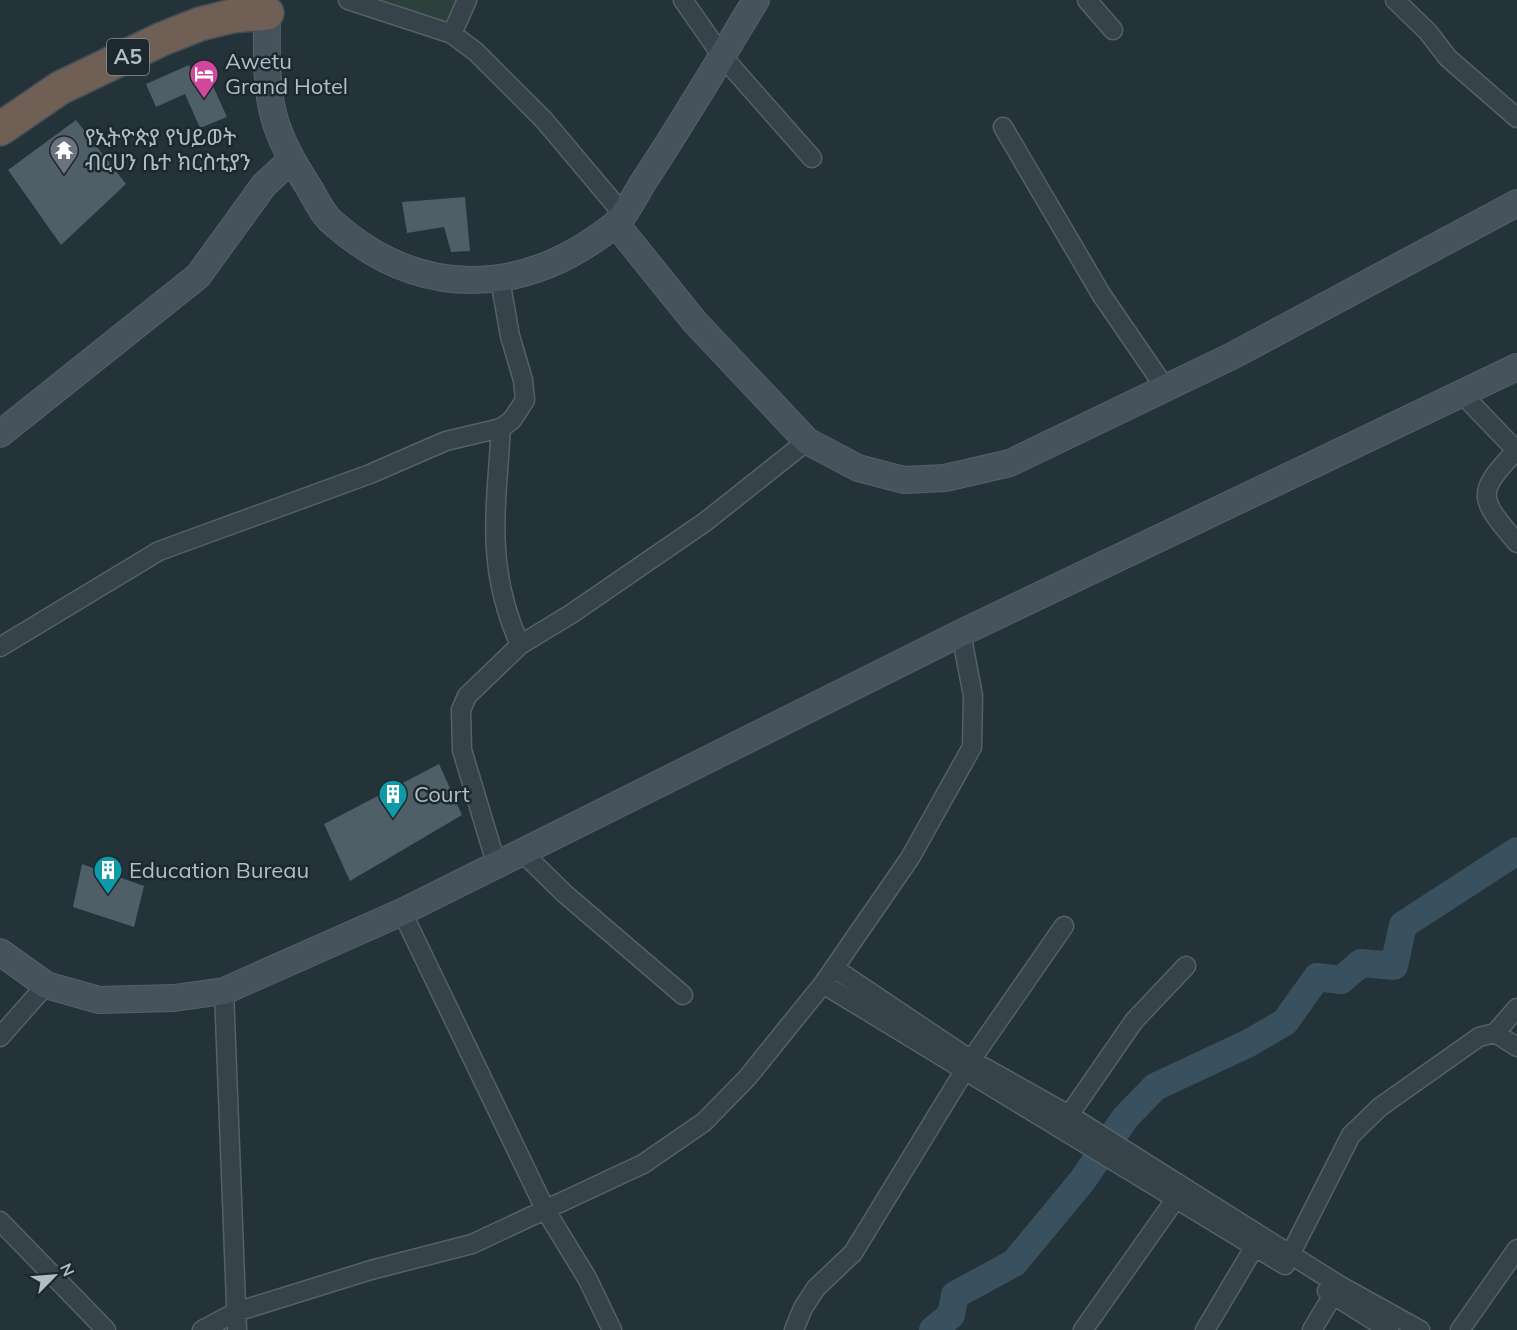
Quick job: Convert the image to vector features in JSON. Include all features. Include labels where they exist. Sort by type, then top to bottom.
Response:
[{"type":"highway","name":"A5","points":[[0,129],[60,88],[162,39],[266,4]]},
{"type":"street","points":[[348,0],[452,34],[476,52],[544,120],[694,321],[807,441],[858,468],[904,480],[945,478],[1010,463],[1166,388],[1372,282],[1517,203]]},
{"type":"street","points":[[452,34],[467,0]]},
{"type":"street","points":[[684,0],[722,56],[812,158]]},
{"type":"street","points":[[266,4],[267,58],[274,115],[291,160],[331,222],[398,266],[429,278],[500,279],[543,268],[584,248],[619,219],[756,0]]},
{"type":"street","points":[[1087,0],[1113,30]]},
{"type":"street","points":[[1395,0],[1428,32],[1448,58],[1517,118]]},
{"type":"street","points":[[1003,127],[1101,294],[1166,388]]},
{"type":"street","points":[[0,434],[198,276],[264,185],[291,160]]},
{"type":"street","points":[[0,647],[159,551],[370,474],[446,441],[501,428],[512,420],[525,400],[523,380],[510,336],[500,279]]},
{"type":"street","points":[[0,952],[46,985],[99,1000],[174,998],[224,991],[402,912],[496,863],[961,633],[1517,367]]},
{"type":"street","points":[[1461,393],[1517,451],[1496,471],[1488,484],[1486,496],[1491,512],[1517,543]]},
{"type":"street","points":[[501,428],[495,555],[499,588],[506,614],[520,645]]},
{"type":"street","points":[[496,863],[462,750],[461,710],[467,696],[520,645],[571,614],[705,522],[807,441]]},
{"type":"street","points":[[202,1330],[237,1321],[371,1270],[472,1244],[644,1164],[704,1122],[747,1078],[823,984],[910,858],[972,747],[973,696],[961,633]]},
{"type":"street","points":[[521,851],[566,894],[683,995]]},
{"type":"street","points":[[402,912],[546,1211],[587,1278],[612,1330]]},
{"type":"street","points":[[794,1330],[803,1308],[816,1288],[853,1253],[968,1066],[1064,926]]},
{"type":"street","points":[[1069,1115],[1134,1022],[1186,966]]},
{"type":"street","points":[[834,968],[968,1066],[1069,1115],[1181,1192]]},
{"type":"street","points":[[823,984],[968,1066],[1181,1192],[1336,1290],[1389,1330]]},
{"type":"street","points":[[0,1037],[46,985]]},
{"type":"street","points":[[224,991],[237,1321]]},
{"type":"street","points":[[1288,1260],[1351,1135],[1380,1107],[1479,1037],[1495,1032],[1517,1008]]},
{"type":"street","points":[[1495,1032],[1517,1047]]},
{"type":"street","points":[[1083,1330],[1181,1192]]},
{"type":"street","points":[[0,1221],[106,1330]]},
{"type":"street","points":[[1205,1330],[1259,1240]]},
{"type":"street","points":[[1460,1330],[1517,1249]]},
{"type":"street","points":[[1312,1330],[1336,1290]]},
{"type":"street","points":[[1336,1290],[1420,1330]]},
{"type":"green space","points":[[339,0],[475,0],[458,46]]},
{"type":"building","name":"Awetu Grand Hotel","points":[[203,64],[227,117],[200,128],[185,94],[156,107],[146,84],[189,65],[191,70]]},
{"type":"building","points":[[76,120],[126,184],[61,245],[8,170]]},
{"type":"building","points":[[465,197],[470,251],[451,252],[444,227],[407,233],[402,202]]},
{"type":"building","name":"Court","points":[[439,764],[462,815],[350,881],[324,824]]},
{"type":"building","name":"Education Bureau","points":[[82,864],[144,886],[134,927],[73,907]]},
{"type":"waterway","points":[[933,1330],[951,1315],[955,1295],[1014,1263],[1082,1181],[1125,1118],[1155,1087],[1249,1043],[1285,1022],[1317,977],[1341,980],[1361,963],[1394,966],[1403,925],[1517,851]]},
{"type":"place","name":"Awetu Grand Hotel","points":[[204,100]]},
{"type":"place","name":"የኢትዮጵያ የህይወት ብርሀን ቤተ ክርስቲያን","points":[[64,176]]},
{"type":"place","name":"Court","points":[[393,820]]},
{"type":"place","name":"Education Bureau","points":[[108,896]]}]
